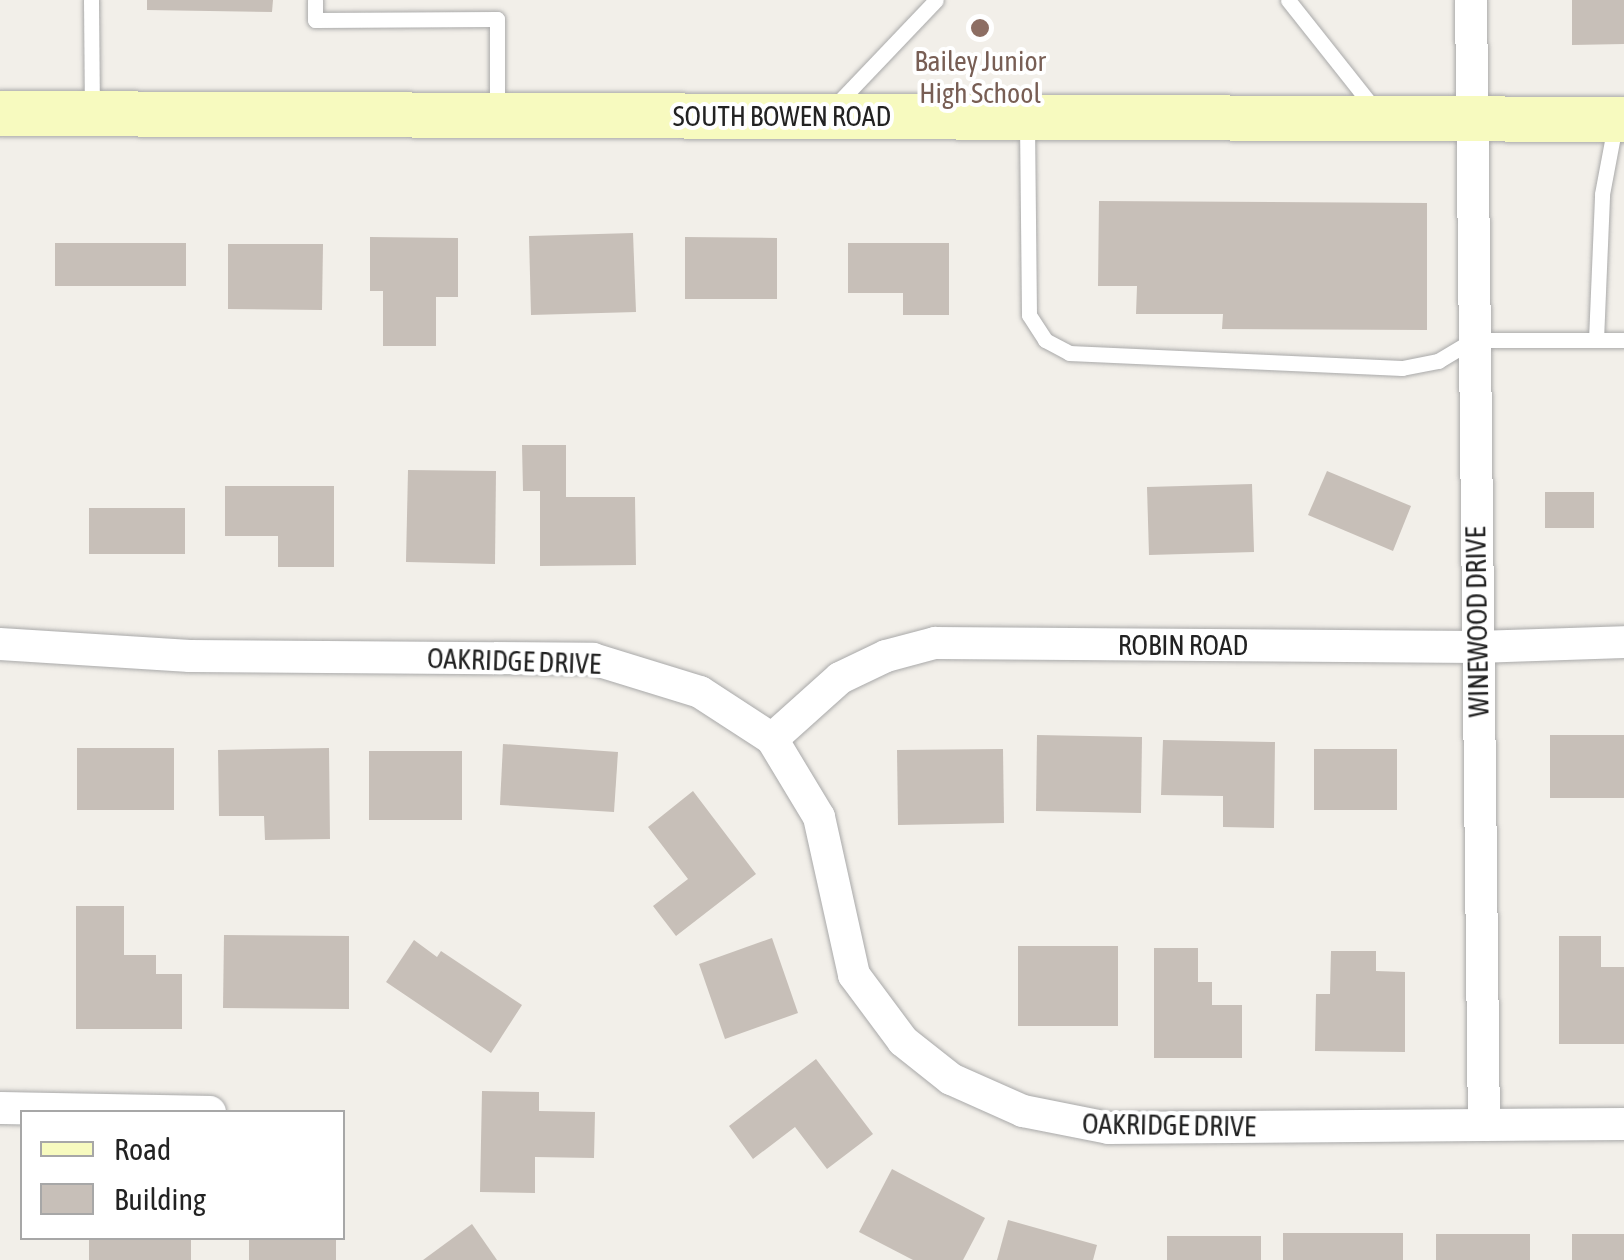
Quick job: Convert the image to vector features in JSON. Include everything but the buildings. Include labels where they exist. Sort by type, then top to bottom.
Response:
[{"type":"main road","name":"SOUTH BOWEN ROAD","points":[[0,112],[1620,119]]},
{"type":"street","name":"WINEWOOD DRIVE","points":[[1471,0],[1469,119],[1484,1124]]},
{"type":"street","points":[[0,112],[0,128]]},
{"type":"street","name":"ROBIN ROAD","points":[[772,739],[840,678],[886,656],[935,643],[1477,647],[1624,642]]},
{"type":"street","name":"OAKRIDGE DRIVE","points":[[0,644],[190,656],[593,659],[700,692],[772,739],[819,817],[854,975],[903,1041],[951,1079],[1023,1111],[1109,1128],[1624,1124]]},
{"type":"street","points":[[0,1108],[105,1110]]},
{"type":"lane","points":[[91,0],[92,113]]},
{"type":"lane","points":[[315,0],[315,20],[497,19],[497,114]]},
{"type":"lane","points":[[826,116],[936,0]]},
{"type":"lane","points":[[1288,0],[1381,118]]},
{"type":"lane","points":[[1027,117],[1030,315],[1045,340],[1068,352],[1402,368],[1438,361],[1472,340],[1624,340]]},
{"type":"lane","points":[[1596,340],[1602,194],[1620,119]]},
{"type":"place","name":"Bailey Junior High School","points":[[980,28]]}]
